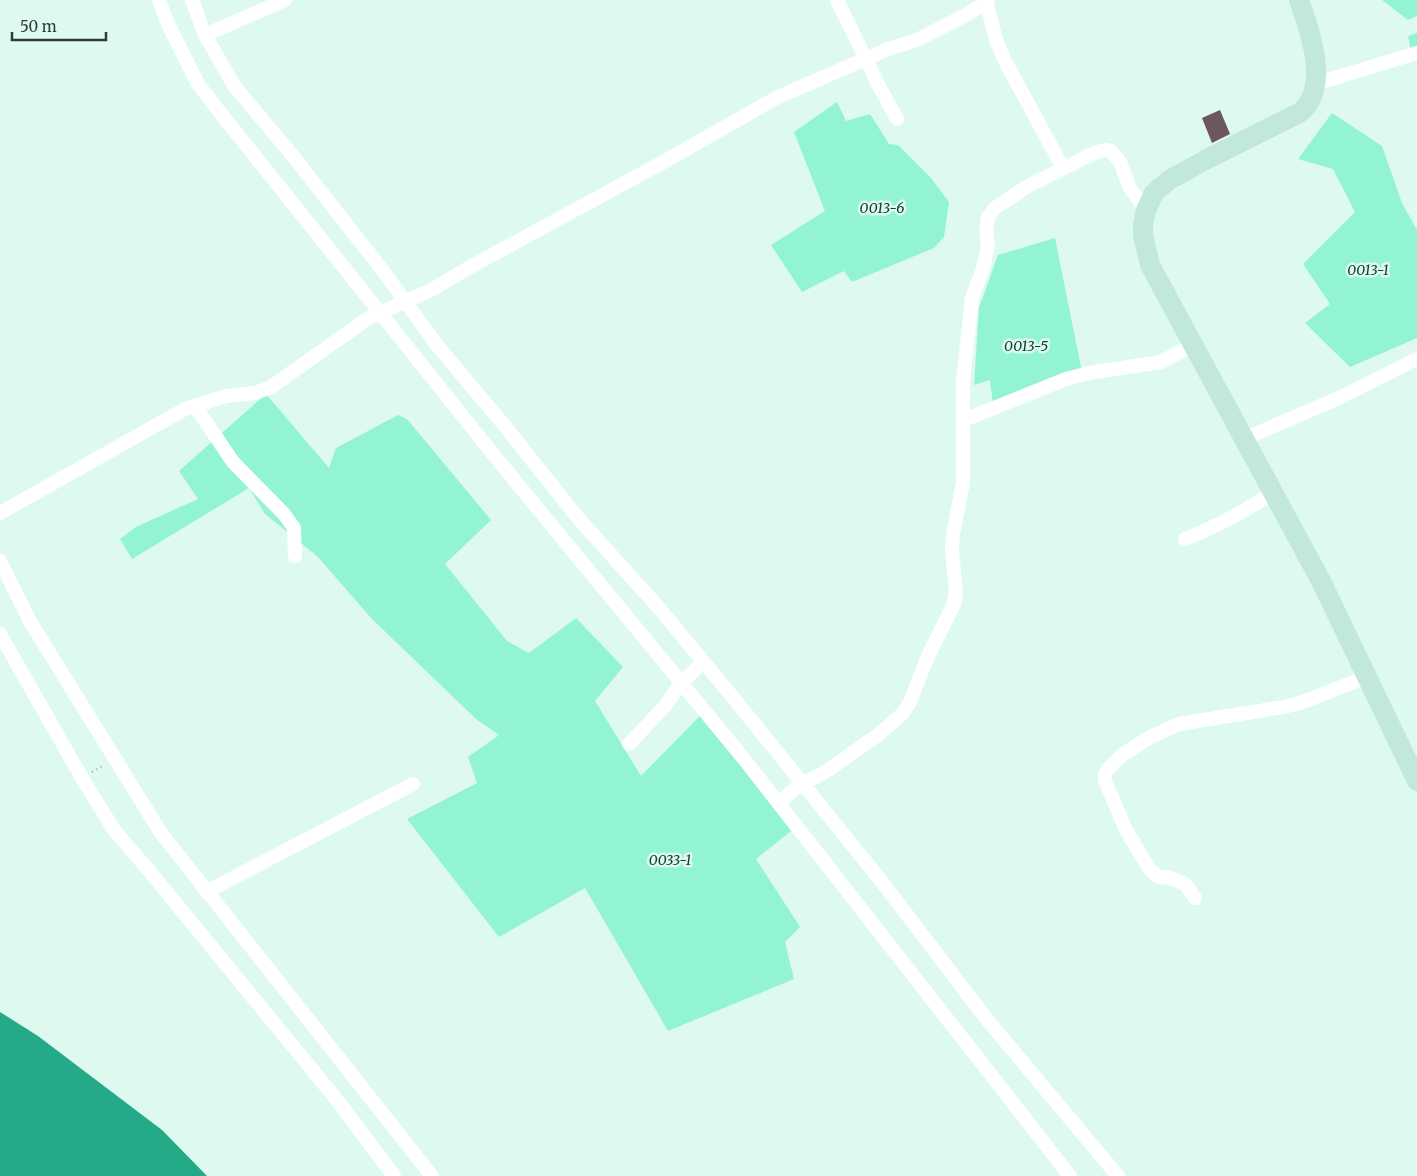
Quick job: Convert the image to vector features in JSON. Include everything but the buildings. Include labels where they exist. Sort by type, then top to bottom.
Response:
[{"type":"main road","points":[[1299,0],[1315,51],[1315,84],[1310,102],[1301,112],[1169,180],[1154,193],[1146,210],[1143,235],[1150,265],[1320,581],[1417,781]]},
{"type":"street","points":[[158,0],[198,84],[379,313],[681,683],[781,801],[1070,1176]]},
{"type":"street","points":[[192,0],[205,35],[235,87],[289,151],[436,344],[578,518],[659,608],[799,786],[882,882],[986,1017],[1118,1176]]},
{"type":"street","points":[[205,35],[285,0]]},
{"type":"street","points":[[837,0],[880,88],[898,119]]},
{"type":"street","points":[[0,513],[185,409],[226,396],[255,393],[271,387],[379,313],[433,289],[776,98],[866,58],[926,36],[964,16],[986,1],[996,40],[1005,61],[1063,168]]},
{"type":"street","points":[[1315,84],[1417,53]]},
{"type":"street","points":[[781,801],[799,786],[828,770],[878,735],[901,715],[909,704],[928,656],[952,610],[956,592],[952,534],[963,483],[963,380],[972,298],[983,269],[988,244],[986,230],[988,217],[995,208],[1028,186],[1094,153],[1105,150],[1112,151],[1120,162],[1130,188],[1146,210]]},
{"type":"street","points":[[964,420],[1066,379],[1089,372],[1160,362],[1193,345]]},
{"type":"street","points":[[1244,439],[1341,397],[1417,358]]},
{"type":"street","points":[[195,406],[233,462],[284,514],[294,528],[295,556]]},
{"type":"street","points":[[1185,539],[1211,529],[1273,493]]},
{"type":"street","points":[[0,561],[31,623],[161,833],[432,1176]]},
{"type":"street","points":[[0,634],[82,778],[114,830],[336,1100],[394,1176]]},
{"type":"street","points":[[629,744],[665,706],[681,683],[703,662]]},
{"type":"street","points":[[1195,898],[1185,884],[1170,878],[1159,877],[1150,870],[1126,830],[1105,781],[1104,775],[1107,770],[1122,756],[1150,738],[1179,724],[1284,707],[1302,702],[1366,676]]},
{"type":"street","points":[[206,892],[413,784]]},
{"type":"path","points":[[82,778],[115,758]]},
{"type":"green space","points":[[1382,0],[1417,0],[1417,16],[1408,20]]},
{"type":"green space","points":[[1417,33],[1417,60],[1413,61],[1408,36]]},
{"type":"green space","name":"0013-6","points":[[837,102],[846,121],[870,114],[889,144],[898,145],[931,178],[949,202],[944,237],[934,248],[852,282],[844,271],[802,292],[771,245],[825,211],[794,132]]},
{"type":"green space","name":"0013-1","points":[[1332,113],[1382,146],[1402,203],[1417,230],[1417,338],[1350,367],[1305,323],[1330,304],[1303,264],[1355,212],[1333,169],[1298,159]]},
{"type":"green space","name":"0013-5","points":[[1055,238],[1083,377],[994,412],[990,380],[974,385],[979,308],[998,255]]},
{"type":"green space","name":"0033-1","points":[[266,394],[329,468],[336,448],[398,415],[407,419],[491,520],[445,564],[507,641],[529,653],[576,618],[623,667],[595,701],[641,776],[702,714],[796,827],[756,859],[800,927],[785,942],[794,979],[668,1031],[585,888],[499,937],[407,819],[477,783],[468,757],[499,735],[476,719],[372,619],[317,556],[265,514],[249,488],[132,559],[120,539],[136,527],[198,499],[179,471]]},
{"type":"shaded area","points":[[0,1012],[38,1036],[162,1130],[207,1176],[0,1176]]}]
